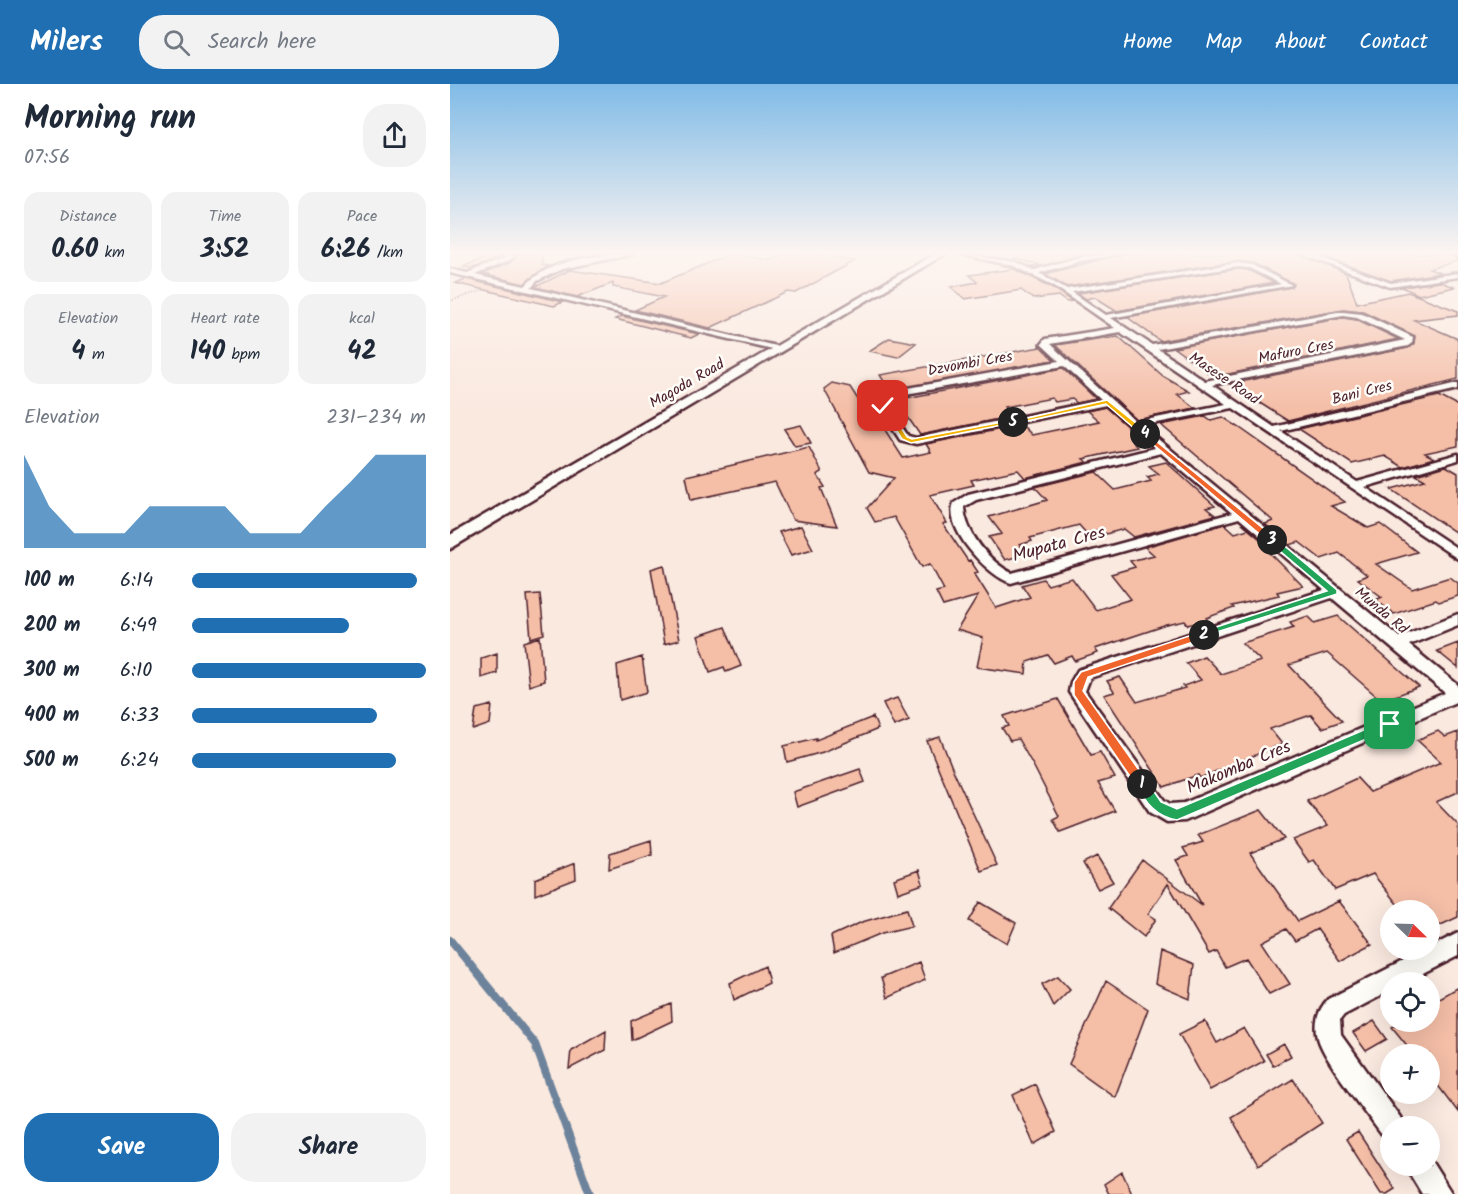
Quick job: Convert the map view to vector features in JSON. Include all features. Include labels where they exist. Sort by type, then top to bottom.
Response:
[{"type":"street","points":[[602,306],[780,348]]},
{"type":"street","name":"Magoda Road","points":[[450,543],[852,306]]},
{"type":"street","name":"Masese Road","points":[[1088,306],[1458,555]]},
{"type":"street","points":[[1104,317],[1168,306]]},
{"type":"street","name":"Mafuro Cres","points":[[1150,348],[1343,313],[1359,315],[1410,339],[1408,343],[1204,384]]},
{"type":"street","name":"Munda Rd","points":[[1122,329],[1048,341],[1046,347],[1134,425],[1458,694]]},
{"type":"street","name":"Dzvombi Cres","points":[[1064,363],[897,393],[885,399],[883,406],[904,438],[916,441],[1107,402]]},
{"type":"street","name":"Bani Cres","points":[[1273,430],[1458,386]]},
{"type":"street","points":[[1134,425],[1235,405]]},
{"type":"street","name":"Mupata Cres","points":[[1164,449],[972,497],[958,506],[958,519],[965,532],[995,571],[1011,578],[1241,514]]},
{"type":"street","points":[[1356,486],[1458,457]]},
{"type":"street","name":"Makomba Cres","points":[[1334,592],[1084,674],[1077,692],[1157,806],[1167,813],[1185,812],[1458,694]]},
{"type":"street","points":[[1396,644],[1458,619]]},
{"type":"street","points":[[1384,1116],[1330,1040],[1327,1026],[1329,1013],[1336,1007],[1458,944]]},
{"type":"street","points":[[1425,1176],[1438,1194]]},
{"type":"building","points":[[644,306],[758,306],[710,328],[635,310]]},
{"type":"building","points":[[1109,306],[1146,306],[1117,311]]},
{"type":"building","points":[[1189,306],[1444,306],[1458,311],[1458,315],[1414,320],[1458,339],[1458,379],[1288,421],[1230,384],[1408,348],[1414,343],[1415,336],[1363,311],[1343,309],[1160,341],[1127,317]]},
{"type":"building","points":[[622,316],[699,334],[691,338],[615,319]]},
{"type":"building","points":[[1343,317],[1356,319],[1398,339],[1219,376],[1210,374],[1174,348]]},
{"type":"building","points":[[1118,336],[1163,376],[1189,391],[1177,394],[1195,408],[1137,420],[1055,345]]},
{"type":"building","points":[[889,338],[916,343],[898,357],[869,351]]},
{"type":"building","points":[[1041,347],[1054,360],[890,391],[880,375]]},
{"type":"building","points":[[1063,368],[1096,399],[1077,403],[1072,399],[1055,402],[1052,398],[1005,407],[1013,416],[920,435],[896,400]]},
{"type":"building","points":[[832,383],[850,387],[873,423],[880,422],[903,458],[931,452],[926,444],[1022,425],[1032,435],[1099,421],[1087,411],[1105,407],[1139,437],[1133,438],[1136,441],[1132,442],[1137,447],[1083,459],[1087,462],[1025,478],[1018,470],[971,480],[974,485],[930,495],[947,523],[943,524],[978,572],[974,573],[996,608],[1030,597],[1022,585],[1043,579],[1048,585],[1072,578],[1096,610],[1131,599],[1111,574],[1135,567],[1130,561],[1154,555],[1145,547],[1225,524],[1235,533],[1248,529],[1273,550],[1269,552],[1303,586],[1277,592],[1279,595],[1232,606],[1234,608],[1206,618],[1208,620],[1188,625],[1185,621],[1167,625],[1095,649],[1098,653],[1075,661],[1072,656],[1054,663],[1048,655],[1027,662],[1026,674],[977,667],[983,638],[957,630],[978,596],[943,606],[936,592],[944,590],[930,564],[922,567],[894,517],[875,522],[867,508],[894,478],[869,472],[824,389]]},
{"type":"building","points":[[1439,396],[1458,406],[1458,446],[1425,453],[1434,458],[1403,467],[1385,456],[1352,464],[1299,429]]},
{"type":"building","points":[[1205,416],[1211,420],[1223,417],[1345,502],[1331,506],[1368,528],[1380,524],[1417,552],[1376,564],[1412,589],[1450,577],[1458,583],[1458,596],[1439,602],[1436,600],[1394,614],[1376,600],[1382,597],[1358,579],[1367,575],[1339,553],[1321,559],[1299,542],[1290,545],[1265,524],[1273,521],[1161,425]]},
{"type":"building","points":[[801,425],[811,443],[795,446],[784,429]]},
{"type":"building","points":[[809,447],[822,472],[817,475],[825,487],[821,488],[837,526],[793,520],[775,482],[691,500],[686,476]]},
{"type":"building","points":[[1166,462],[1215,506],[1206,508],[1215,515],[1134,537],[1124,529],[1106,534],[1101,529],[1086,533],[1079,525],[1030,538],[1032,541],[1020,545],[1027,554],[1005,560],[989,537],[1002,534],[989,517],[1047,500],[1035,487],[1096,472],[1115,490],[1151,481],[1147,477],[1159,474],[1149,466]]},
{"type":"building","points":[[1446,466],[1458,473],[1458,534],[1391,489],[1425,480],[1416,475]]},
{"type":"building","points":[[801,526],[813,549],[791,555],[779,532]]},
{"type":"building","points":[[664,565],[679,640],[664,644],[651,569]]},
{"type":"building","points":[[540,594],[544,634],[531,638],[527,595]]},
{"type":"building","points":[[1308,616],[1315,623],[1338,616],[1419,687],[1382,701],[1327,653],[1289,665],[1342,721],[1322,728],[1311,715],[1270,729],[1282,744],[1200,778],[1198,775],[1164,787],[1104,695],[1114,692],[1107,681],[1120,677],[1137,702],[1185,688],[1183,686],[1201,680],[1186,663],[1204,656],[1221,674],[1261,661],[1242,643],[1294,627],[1290,622]]},
{"type":"building","points":[[725,627],[741,666],[726,672],[724,667],[710,672],[698,636]]},
{"type":"building","points":[[540,637],[544,681],[529,686],[524,642]]},
{"type":"building","points":[[1458,643],[1458,668],[1437,651]]},
{"type":"building","points":[[497,653],[497,673],[481,678],[481,658]]},
{"type":"building","points":[[642,657],[647,692],[620,700],[617,665]]},
{"type":"building","points":[[897,698],[909,720],[894,726],[883,703]]},
{"type":"building","points":[[1058,699],[1091,755],[1100,752],[1115,778],[1098,783],[1115,811],[1060,832],[1053,819],[1059,816],[1034,767],[1018,739],[1010,741],[1002,728],[1009,726],[1004,716]]},
{"type":"building","points":[[492,705],[490,724],[473,730],[476,709]]},
{"type":"building","points":[[873,717],[878,729],[823,752],[787,762],[784,746],[816,738],[816,740]]},
{"type":"building","points":[[1438,731],[1445,737],[1458,732],[1458,792],[1436,802],[1458,825],[1458,917],[1440,925],[1440,900],[1394,900],[1373,874],[1335,890],[1314,860],[1309,862],[1293,840],[1328,826],[1307,801],[1357,778],[1370,792],[1441,762],[1417,740]]},
{"type":"building","points":[[940,737],[997,865],[981,871],[927,741]]},
{"type":"building","points":[[860,769],[865,782],[797,807],[793,792]]},
{"type":"building","points":[[1261,810],[1284,839],[1250,853],[1298,921],[1339,901],[1372,944],[1340,961],[1317,929],[1295,941],[1286,929],[1262,942],[1290,984],[1269,994],[1246,958],[1225,967],[1216,951],[1209,954],[1168,884],[1148,914],[1156,919],[1144,937],[1108,908],[1142,860],[1202,905],[1176,860],[1188,856],[1183,848],[1203,842],[1198,835]]},
{"type":"building","points":[[651,840],[652,855],[609,869],[610,853]]},
{"type":"building","points":[[1097,856],[1113,882],[1098,889],[1083,863]]},
{"type":"building","points":[[575,863],[576,879],[535,895],[535,879]]},
{"type":"building","points":[[919,870],[923,884],[898,893],[894,879]]},
{"type":"building","points":[[980,902],[1016,923],[1007,944],[969,921]]},
{"type":"building","points":[[907,909],[912,926],[882,933],[834,953],[831,936],[862,922]]},
{"type":"building","points":[[1160,951],[1194,965],[1190,999],[1155,984]]},
{"type":"building","points":[[919,962],[925,980],[887,998],[881,978]]},
{"type":"building","points":[[765,966],[769,983],[734,1000],[730,983]]},
{"type":"building","points":[[1058,976],[1070,989],[1053,1006],[1042,984]]},
{"type":"building","points":[[1106,981],[1148,1009],[1115,1097],[1069,1064]]},
{"type":"building","points":[[1458,987],[1458,1112],[1440,1088],[1440,1044],[1406,1044],[1396,1032],[1440,1032],[1440,997]]},
{"type":"building","points":[[671,1004],[672,1021],[632,1040],[631,1021]]},
{"type":"building","points":[[1205,1021],[1217,1043],[1244,1028],[1264,1061],[1210,1090],[1179,1034]]},
{"type":"building","points":[[1374,1021],[1387,1039],[1366,1051],[1353,1033]]},
{"type":"building","points":[[606,1030],[605,1050],[569,1069],[571,1050]]},
{"type":"building","points":[[1284,1044],[1291,1056],[1273,1066],[1266,1054]]},
{"type":"building","points":[[1293,1079],[1322,1123],[1258,1165],[1231,1117]]},
{"type":"building","points":[[1035,1084],[1056,1132],[1034,1145],[1013,1095]]},
{"type":"building","points":[[1358,1132],[1380,1166],[1380,1176],[1387,1176],[1395,1189],[1387,1194],[1381,1194],[1346,1139]]},
{"type":"building","points":[[1122,1172],[1132,1194],[1109,1194],[1104,1184]]},
{"type":"waterway","points":[[450,940],[535,1044],[590,1194]]},
{"type":"route","points":[[883,406],[904,438],[911,441],[922,441],[1107,402],[1334,592],[1084,674],[1077,692],[1157,806],[1167,813],[1185,812],[1390,724]]}]
